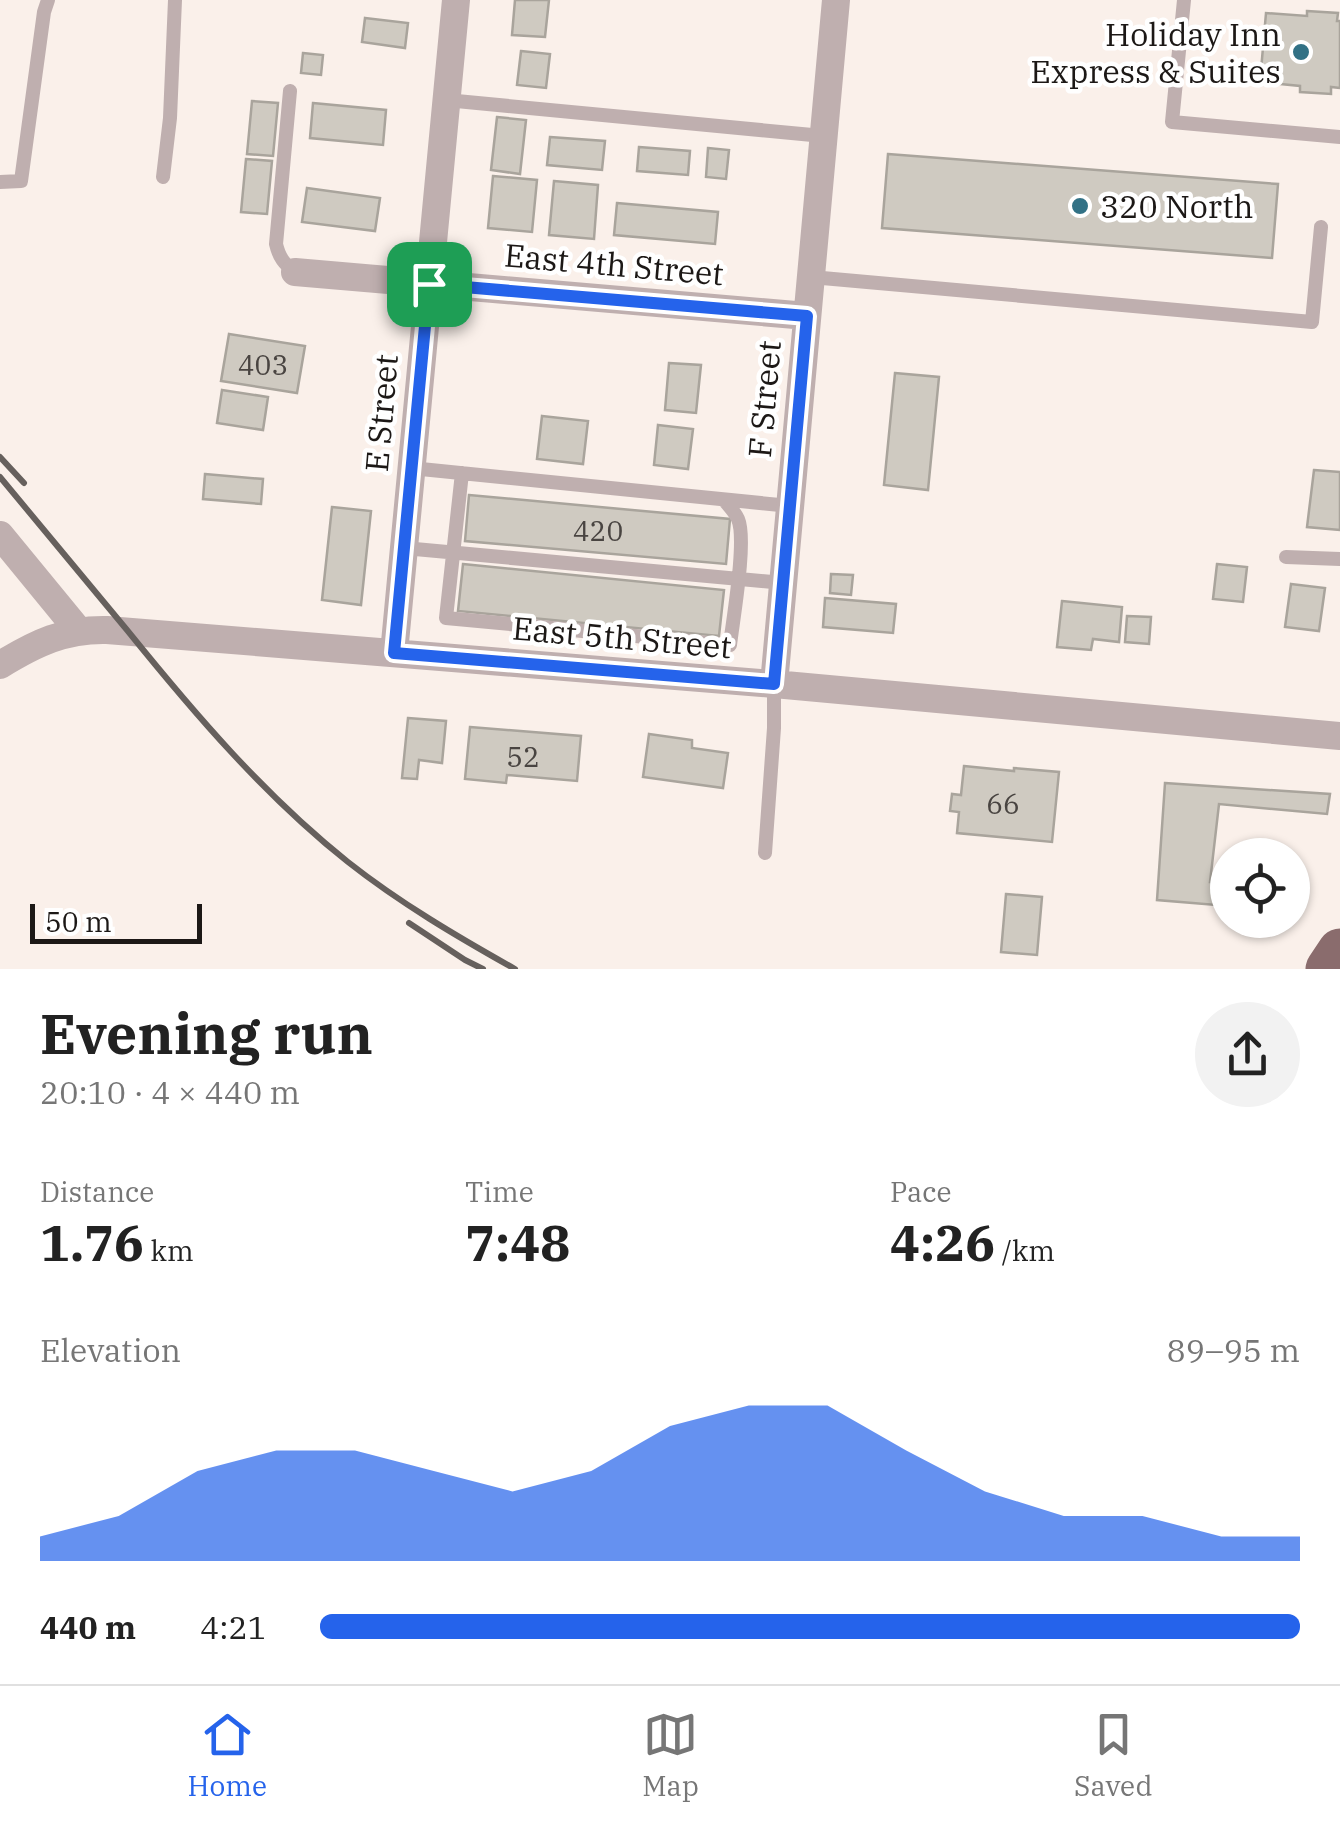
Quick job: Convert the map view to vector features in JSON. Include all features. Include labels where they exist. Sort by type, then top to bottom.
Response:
[{"type":"highway","points":[[1328,969],[1340,951]]},
{"type":"street","name":"E Street","points":[[394,653],[456,0]]},
{"type":"street","name":"F Street","points":[[774,684],[836,0]]},
{"type":"street","name":"East 4th Street","points":[[295,272],[807,316]]},
{"type":"street","points":[[0,534],[78,630],[0,665]]},
{"type":"street","name":"East 5th Street","points":[[78,630],[774,684],[1340,736]]},
{"type":"lane","points":[[0,182],[21,181],[48,0]]},
{"type":"lane","points":[[162,177],[170,118],[175,0]]},
{"type":"lane","points":[[1184,0],[1172,122],[1340,137]]},
{"type":"lane","points":[[290,91],[276,244],[278,255],[295,272]]},
{"type":"lane","points":[[446,100],[823,136]]},
{"type":"lane","points":[[811,277],[1312,322],[1321,227]]},
{"type":"lane","points":[[412,468],[790,506]]},
{"type":"lane","points":[[462,473],[446,618],[730,645],[739,580],[738,519],[724,500]]},
{"type":"lane","points":[[404,548],[783,584]]},
{"type":"lane","points":[[1286,557],[1340,559]]},
{"type":"lane","points":[[765,853],[774,684]]},
{"type":"building","points":[[515,0],[549,0],[545,37],[512,35]]},
{"type":"building","name":"Holiday Inn Express & Suites","points":[[1307,11],[1338,13],[1340,88],[1331,87],[1331,94],[1300,92],[1300,86],[1260,82],[1266,13],[1307,16]]},
{"type":"building","points":[[365,18],[408,23],[405,48],[362,42]]},
{"type":"building","points":[[521,51],[550,54],[546,88],[517,85]]},
{"type":"building","points":[[303,53],[323,55],[321,75],[301,73]]},
{"type":"building","points":[[252,101],[278,103],[273,156],[247,154]]},
{"type":"building","points":[[313,103],[386,110],[383,145],[310,138]]},
{"type":"building","points":[[497,117],[526,120],[520,174],[491,170]]},
{"type":"building","points":[[550,137],[605,141],[602,170],[547,165]]},
{"type":"building","points":[[639,147],[690,151],[688,175],[637,171]]},
{"type":"building","points":[[708,148],[729,150],[726,179],[706,177]]},
{"type":"building","name":"320 North","points":[[888,154],[1278,184],[1272,258],[882,228]]},
{"type":"building","points":[[246,159],[272,161],[267,214],[241,212]]},
{"type":"building","points":[[493,176],[537,180],[532,232],[488,228]]},
{"type":"building","points":[[554,181],[598,185],[594,239],[549,235]]},
{"type":"building","points":[[307,188],[380,198],[375,231],[302,222]]},
{"type":"building","points":[[617,203],[718,212],[715,244],[614,235]]},
{"type":"building","points":[[229,334],[305,346],[297,393],[221,381]]},
{"type":"building","points":[[669,363],[701,365],[696,413],[665,410]]},
{"type":"building","points":[[895,373],[939,377],[928,490],[884,485]]},
{"type":"building","points":[[222,390],[268,397],[263,430],[217,423]]},
{"type":"building","points":[[542,416],[588,421],[583,464],[537,459]]},
{"type":"building","points":[[658,425],[693,429],[688,469],[654,465]]},
{"type":"building","points":[[1314,470],[1340,472],[1340,530],[1307,527]]},
{"type":"building","points":[[205,474],[263,479],[261,504],[203,499]]},
{"type":"building","points":[[469,495],[730,519],[726,564],[465,541]]},
{"type":"building","points":[[332,507],[371,511],[361,605],[322,600]]},
{"type":"building","points":[[463,564],[724,590],[719,636],[458,611]]},
{"type":"building","points":[[1217,564],[1247,567],[1243,602],[1213,599]]},
{"type":"building","points":[[831,574],[853,575],[851,595],[830,593]]},
{"type":"building","points":[[1291,584],[1325,588],[1319,631],[1285,627]]},
{"type":"building","points":[[825,598],[896,604],[893,633],[823,627]]},
{"type":"building","points":[[1062,601],[1122,607],[1119,642],[1093,639],[1091,650],[1057,647]]},
{"type":"building","points":[[1127,616],[1151,617],[1149,644],[1125,642]]},
{"type":"building","points":[[408,718],[446,721],[442,763],[419,760],[417,779],[402,778]]},
{"type":"building","points":[[470,727],[581,736],[577,781],[507,775],[506,783],[465,779]]},
{"type":"building","points":[[649,734],[692,740],[692,748],[728,753],[723,788],[643,777]]},
{"type":"building","points":[[964,766],[1059,772],[1052,842],[957,833],[959,812],[950,811],[952,794],[961,795]]},
{"type":"building","points":[[1165,783],[1330,794],[1327,814],[1219,804],[1215,838],[1210,838],[1210,904],[1157,900]]},
{"type":"building","points":[[1006,894],[1042,897],[1037,955],[1001,952]]},
{"type":"railway","points":[[0,457],[24,483]]},
{"type":"railway","points":[[0,477],[204,722],[287,809],[388,892],[515,969]]},
{"type":"railway","points":[[409,923],[483,969]]},
{"type":"place","name":"Holiday Inn Express & Suites","points":[[1301,52]]},
{"type":"place","name":"320 North","points":[[1080,206]]},
{"type":"route","points":[[429,284],[807,316],[774,684],[394,653],[429,284]]}]
